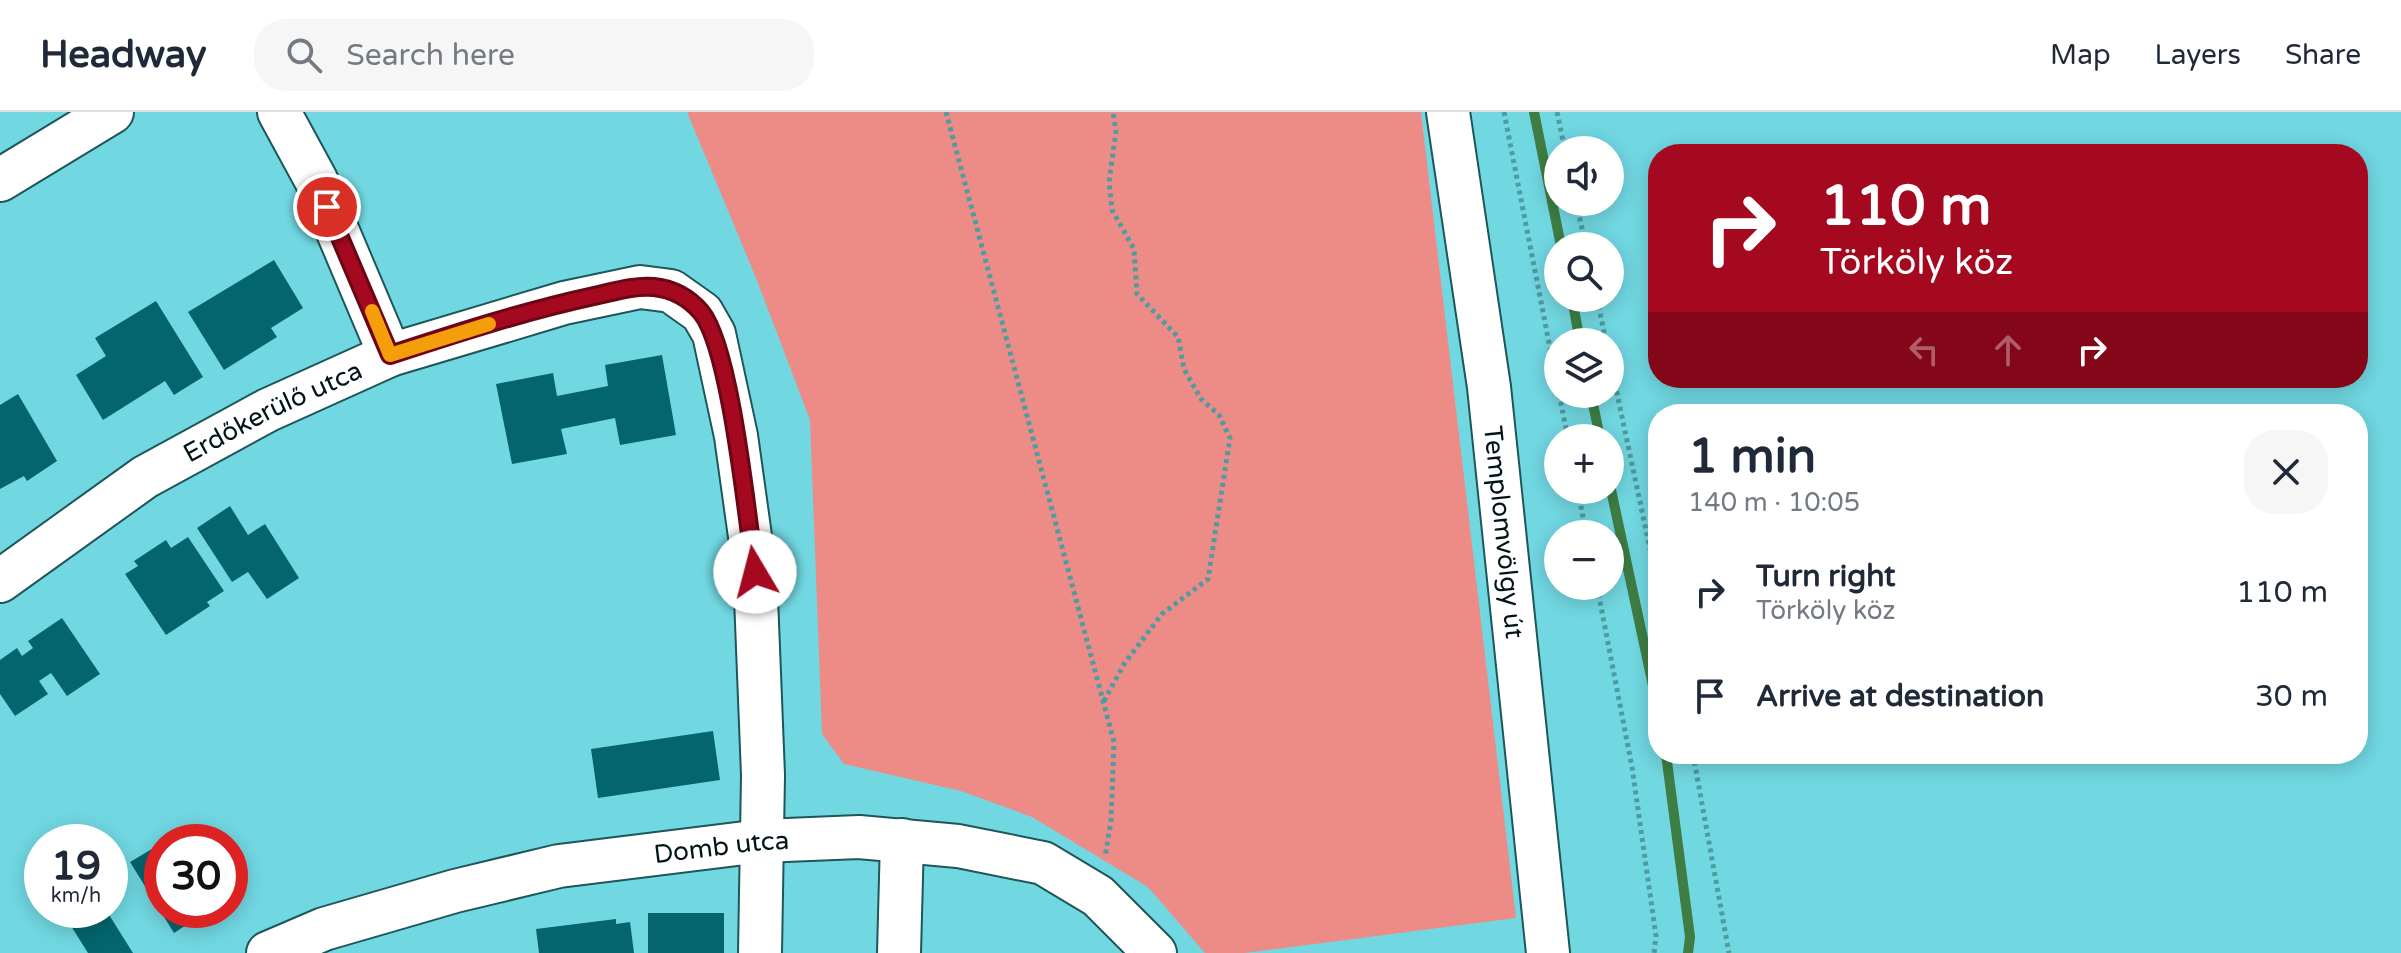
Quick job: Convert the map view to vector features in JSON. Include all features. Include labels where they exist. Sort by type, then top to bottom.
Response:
[{"type":"street","points":[[0,180],[112,112]]},
{"type":"street","points":[[279,112],[316,180],[390,355]]},
{"type":"street","name":"Templomvölgy út","points":[[1448,112],[1489,387],[1548,953]]},
{"type":"street","name":"Erdőkerülő utca","points":[[0,581],[145,477],[268,410],[390,355],[564,303],[640,287],[671,291],[702,313],[714,334],[736,436],[755,572],[762,686],[760,953]]},
{"type":"street","name":"Domb utca","points":[[268,953],[339,925],[455,891],[559,866],[761,841],[859,837],[902,840],[1043,863],[1098,896],[1155,953]]},
{"type":"street","points":[[899,953],[902,840]]},
{"type":"path","points":[[946,112],[1114,742],[1111,821],[1098,896]]},
{"type":"path","points":[[1103,702],[1124,664],[1162,614],[1208,579],[1230,438],[1219,415],[1201,399],[1184,369],[1178,337],[1137,294],[1134,249],[1112,210],[1109,182],[1116,131],[1113,112]]},
{"type":"path","points":[[1504,112],[1546,328]]},
{"type":"path","points":[[1557,112],[1562,136]]},
{"type":"path","points":[[1620,408],[1648,540]]},
{"type":"path","points":[[1600,600],[1632,767],[1656,936],[1654,953]]},
{"type":"path","points":[[1695,764],[1729,953]]},
{"type":"shaded area","points":[[687,112],[1421,112],[1516,918],[1244,953],[1205,953],[1148,887],[1032,817],[961,791],[844,764],[822,734],[810,420],[756,278]]},
{"type":"building","points":[[274,260],[303,308],[271,328],[277,337],[224,370],[188,312]]},
{"type":"building","points":[[156,301],[203,377],[174,395],[165,381],[103,420],[76,375],[106,356],[95,338]]},
{"type":"building","points":[[662,355],[676,435],[620,445],[615,418],[561,429],[567,454],[512,464],[496,384],[553,373],[557,396],[608,386],[605,365]]},
{"type":"building","points":[[18,394],[57,461],[27,481],[24,476],[0,489],[0,405]]},
{"type":"building","points":[[230,506],[248,535],[265,524],[299,578],[267,599],[248,572],[232,582],[197,528]]},
{"type":"building","points":[[188,537],[224,591],[207,602],[210,606],[166,635],[125,574],[138,566],[134,561],[166,540],[171,548]]},
{"type":"building","points":[[62,618],[100,674],[67,696],[51,673],[39,681],[48,694],[15,716],[0,694],[0,660],[17,648],[22,656],[33,648],[28,641]]},
{"type":"building","points":[[713,731],[720,780],[598,798],[591,749]]},
{"type":"building","points":[[144,854],[144,885],[130,862]]},
{"type":"building","points":[[648,913],[724,913],[724,953],[648,953]]},
{"type":"building","points":[[616,919],[616,924],[630,922],[634,953],[539,953],[536,929]]},
{"type":"building","points":[[72,928],[117,928],[133,953],[88,953]]},
{"type":"waterway","points":[[1534,112],[1558,232]]},
{"type":"waterway","points":[[1575,312],[1577,328]]},
{"type":"waterway","points":[[1594,408],[1597,424]]},
{"type":"waterway","points":[[1614,504],[1648,662]]},
{"type":"waterway","points":[[1667,764],[1690,937],[1688,953]]},
{"type":"slow traffic","points":[[372,311],[390,355],[489,324]]},
{"type":"route","points":[[327,207],[390,355],[564,303],[640,287],[671,291],[687,299],[702,313],[714,334],[736,436],[755,572]]}]
